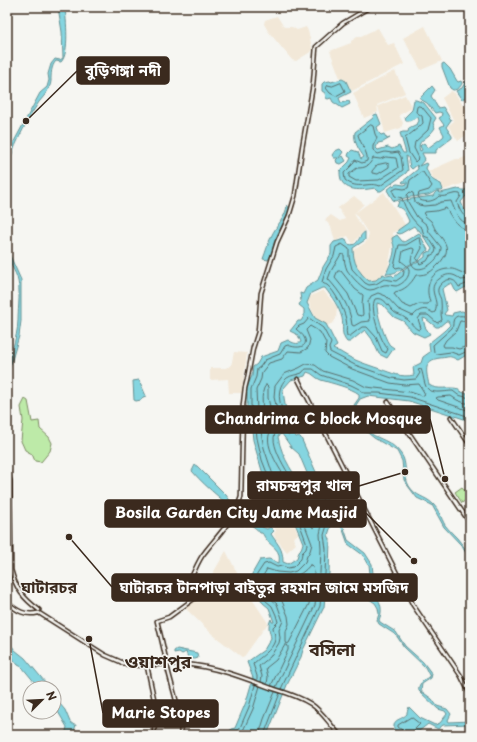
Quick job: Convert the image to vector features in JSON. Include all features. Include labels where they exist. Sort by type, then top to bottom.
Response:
[{"type":"street","points":[[182,734],[180,715],[157,621],[169,617],[200,595],[189,582],[204,553],[217,539],[239,506],[241,497],[243,405],[245,388],[253,348],[258,332],[261,293],[277,242],[296,196],[302,148],[313,85],[316,46],[343,23],[370,7]]},
{"type":"street","points":[[298,379],[413,605],[460,676],[470,694]]},
{"type":"street","points":[[388,402],[470,522]]},
{"type":"street","points":[[451,417],[470,445]]},
{"type":"street","points":[[7,467],[10,481],[10,563],[14,579],[22,596],[39,612],[104,655],[121,662],[147,666],[185,664],[203,667],[227,672],[298,698],[311,704],[340,735]]},
{"type":"street","points":[[7,602],[19,612],[32,614],[39,612]]},
{"type":"street","points":[[147,666],[154,700],[154,735]]},
{"type":"shaded area","points":[[277,16],[284,27],[292,27],[297,30],[306,27],[312,51],[296,61],[292,60],[264,24],[265,20]]},
{"type":"shaded area","points":[[425,26],[442,61],[421,70],[403,38]]},
{"type":"shaded area","points":[[378,28],[388,45],[394,43],[404,64],[352,91],[345,80],[340,78],[330,51],[351,43],[351,41],[359,36]]},
{"type":"shaded area","points":[[395,71],[405,93],[377,105],[378,112],[364,118],[353,93]]},
{"type":"shaded area","points":[[451,91],[455,93],[462,104],[469,109],[467,117],[470,123],[470,132],[458,141],[448,126],[454,121],[442,98]]},
{"type":"shaded area","points":[[405,95],[412,108],[399,115],[403,123],[401,128],[385,133],[378,106]]},
{"type":"shaded area","points":[[468,156],[470,160],[470,181],[444,190],[441,182],[434,180],[429,171],[456,159]]},
{"type":"shaded area","points":[[384,192],[406,226],[392,233],[394,236],[388,268],[381,278],[368,283],[353,265],[354,250],[366,242],[369,235],[355,213]]},
{"type":"shaded area","points":[[354,196],[364,204],[354,214],[365,231],[353,244],[348,236],[335,241],[331,227],[325,220],[331,215],[340,221],[345,219],[338,208]]},
{"type":"shaded area","points":[[323,290],[337,307],[336,319],[333,323],[326,326],[316,319],[308,301],[311,296]]},
{"type":"shaded area","points":[[234,352],[247,353],[242,393],[229,393],[228,379],[210,380],[210,368],[225,368],[231,366]]},
{"type":"shaded area","points":[[267,482],[280,502],[251,513],[249,505],[251,499],[255,495],[254,486]]},
{"type":"shaded area","points":[[279,504],[292,518],[298,534],[293,538],[296,544],[287,552],[275,538],[274,534],[276,530],[266,520],[272,506]]},
{"type":"shaded area","points":[[226,551],[244,587],[268,623],[243,658],[212,634],[185,608],[200,595]]},
{"type":"green space","points":[[25,399],[28,401],[32,422],[39,421],[40,429],[49,437],[52,443],[50,451],[41,462],[35,461],[32,454],[25,450],[21,441],[23,420],[21,407]]},
{"type":"green space","points":[[462,487],[470,497],[462,503],[455,492]]},
{"type":"water","points":[[58,7],[65,7],[67,36],[64,58],[61,62],[56,61],[53,65],[51,83],[24,128],[15,146],[7,170],[7,158],[10,149],[40,93],[47,87],[49,80],[48,74],[51,64],[55,59],[60,60],[63,58],[62,32]]},
{"type":"water","points":[[444,63],[450,69],[457,81],[461,81],[462,83],[457,89],[453,90],[450,88],[442,67],[442,64]]},
{"type":"water","points":[[342,79],[346,81],[351,92],[339,98],[341,103],[349,101],[350,104],[342,108],[333,102],[331,98],[326,98],[325,93],[322,91],[322,84],[324,82]]},
{"type":"water","points":[[466,81],[470,85],[470,97],[468,95],[462,100],[456,91],[462,88]]},
{"type":"water","points":[[432,86],[435,90],[431,96],[438,108],[443,107],[451,120],[446,127],[452,138],[436,150],[436,153],[422,153],[425,159],[419,166],[426,163],[428,164],[426,168],[430,176],[433,180],[441,184],[443,190],[435,191],[428,195],[408,197],[396,201],[393,200],[387,190],[397,184],[407,184],[407,182],[402,182],[418,169],[417,165],[412,169],[410,167],[408,157],[406,156],[408,170],[406,173],[381,191],[378,191],[375,188],[363,190],[346,186],[341,178],[340,171],[351,158],[348,156],[349,153],[352,150],[358,152],[361,159],[364,157],[358,148],[355,132],[373,118],[374,115],[377,114],[381,124],[377,127],[379,133],[381,135],[384,134],[387,139],[390,138],[378,143],[376,148],[378,150],[388,147],[392,149],[399,146],[403,153],[406,153],[400,133],[408,132],[409,128],[417,124],[419,121],[418,117],[406,121],[405,117],[412,110],[414,100],[424,103],[436,118],[433,123],[435,128],[420,142],[419,148],[420,151],[422,150],[420,146],[424,143],[428,148],[443,137],[444,135],[440,127],[444,125],[439,118],[441,117],[442,113],[435,113],[427,103],[420,99]]},
{"type":"water","points":[[340,149],[343,152],[339,158],[343,156],[346,161],[341,164],[337,163],[336,160],[338,158],[334,158],[332,155],[335,151]]},
{"type":"water","points":[[467,187],[470,187],[470,196],[466,196],[461,202],[470,217],[470,289],[466,287],[457,292],[452,284],[449,284],[442,289],[447,310],[444,314],[445,315],[452,316],[453,313],[462,311],[470,314],[470,353],[458,360],[453,357],[449,357],[431,361],[427,367],[427,375],[429,385],[432,387],[459,389],[459,391],[470,395],[470,421],[409,401],[368,396],[360,399],[356,405],[359,418],[363,426],[375,436],[395,447],[401,454],[404,461],[406,478],[409,486],[412,490],[430,501],[435,506],[445,525],[457,538],[470,556],[470,559],[461,545],[444,527],[432,505],[417,498],[408,486],[404,480],[402,461],[397,451],[374,438],[362,428],[354,405],[359,398],[359,394],[347,388],[319,379],[307,372],[305,376],[291,380],[283,389],[286,411],[295,429],[295,436],[299,436],[301,438],[320,481],[332,515],[332,523],[328,535],[330,539],[329,574],[324,607],[287,685],[267,735],[231,735],[231,729],[235,728],[246,702],[253,678],[247,662],[264,650],[271,638],[269,627],[271,619],[272,622],[274,622],[269,608],[263,603],[250,582],[252,574],[260,560],[269,559],[279,563],[279,554],[262,533],[248,523],[192,471],[195,465],[197,466],[226,495],[234,506],[242,509],[247,515],[259,513],[261,518],[259,522],[262,527],[267,529],[270,527],[274,531],[271,534],[281,550],[283,562],[288,564],[297,558],[303,543],[292,516],[279,493],[265,481],[253,440],[247,411],[246,392],[252,376],[253,367],[257,364],[261,357],[278,351],[281,343],[288,340],[295,343],[301,342],[298,335],[290,331],[298,321],[301,321],[304,316],[304,309],[299,305],[301,301],[300,293],[303,294],[306,288],[318,280],[323,267],[331,254],[331,246],[334,242],[346,239],[348,244],[352,245],[356,243],[365,232],[365,240],[353,248],[355,262],[359,270],[369,281],[376,280],[383,274],[387,276],[392,275],[394,277],[407,267],[417,263],[425,257],[425,253],[431,251],[432,249],[419,230],[417,230],[414,226],[400,234],[397,233],[398,230],[409,221],[403,210],[397,207],[399,201],[433,196],[438,191],[440,193],[458,189],[466,190]],"holes":[[[325,288],[339,310],[343,321],[343,333],[347,342],[350,342],[365,330],[372,339],[379,354],[387,358],[394,348],[389,345],[385,336],[379,318],[377,303],[383,305],[394,317],[403,321],[413,332],[424,337],[430,334],[425,327],[423,318],[436,327],[439,327],[446,321],[448,321],[450,325],[429,343],[430,352],[423,357],[421,363],[413,367],[414,375],[397,375],[351,358],[333,349],[337,346],[326,324],[315,318],[307,303],[311,293]],[[282,434],[291,447],[299,454],[313,491],[306,493],[289,466],[278,437]]]},
{"type":"water","points":[[287,205],[290,209],[274,243],[272,253],[268,260],[263,259],[271,237],[285,214]]},
{"type":"water","points":[[419,233],[428,250],[416,262],[395,273],[386,274],[394,254],[392,238],[397,235],[404,242]]},
{"type":"water","points":[[7,249],[21,280],[21,321],[19,336],[7,377],[7,370],[18,327],[19,293],[17,277],[9,260]]},
{"type":"water","points":[[139,380],[146,396],[141,400],[136,401],[134,400],[133,381]]},
{"type":"water","points":[[342,527],[344,528],[348,540],[365,553],[372,564],[374,583],[370,595],[373,599],[378,599],[380,604],[380,622],[396,632],[405,646],[423,662],[432,674],[431,678],[422,684],[421,691],[432,699],[437,706],[447,709],[451,714],[448,720],[449,722],[470,721],[470,724],[443,725],[438,729],[428,724],[414,735],[400,735],[398,734],[398,731],[394,731],[394,724],[397,720],[407,714],[409,707],[420,718],[435,725],[440,723],[447,714],[445,711],[438,709],[419,691],[420,684],[430,677],[425,667],[404,647],[396,635],[379,624],[377,620],[379,614],[378,608],[375,603],[369,599],[367,594],[371,582],[369,565],[363,555],[348,544]]},
{"type":"water","points":[[7,640],[15,650],[25,658],[43,680],[33,680],[7,651]]},
{"type":"water","points":[[177,649],[197,653],[198,658],[188,658],[186,652],[182,654],[179,652],[174,653]]},
{"type":"water","points":[[62,706],[70,722],[76,725],[74,731],[77,735],[65,735],[67,727],[62,719]]},
{"type":"waterway","points":[[330,519],[339,522],[343,529]]},
{"type":"place","name":"বুড়িগঙ্গা নদী","points":[[26,121]]},
{"type":"place","name":"রামচন্দ্রপুর খাল","points":[[405,472]]},
{"type":"place","name":"Chandrima C block Mosque","points":[[445,479]]},
{"type":"place","name":"ঘাটারচর টানপাড়া বাইতুর রহমান জামে মসজিদ","points":[[69,537]]},
{"type":"place","name":"Bosila Garden City Jame Masjid","points":[[414,561]]},
{"type":"place","name":"Marie Stopes","points":[[89,639]]},
{"type":"district","name":"ঘাটারচর","points":[[49,586]]},
{"type":"district","name":"বসিলা","points":[[332,648]]},
{"type":"district","name":"ওয়াশপুর","points":[[158,660]]}]
